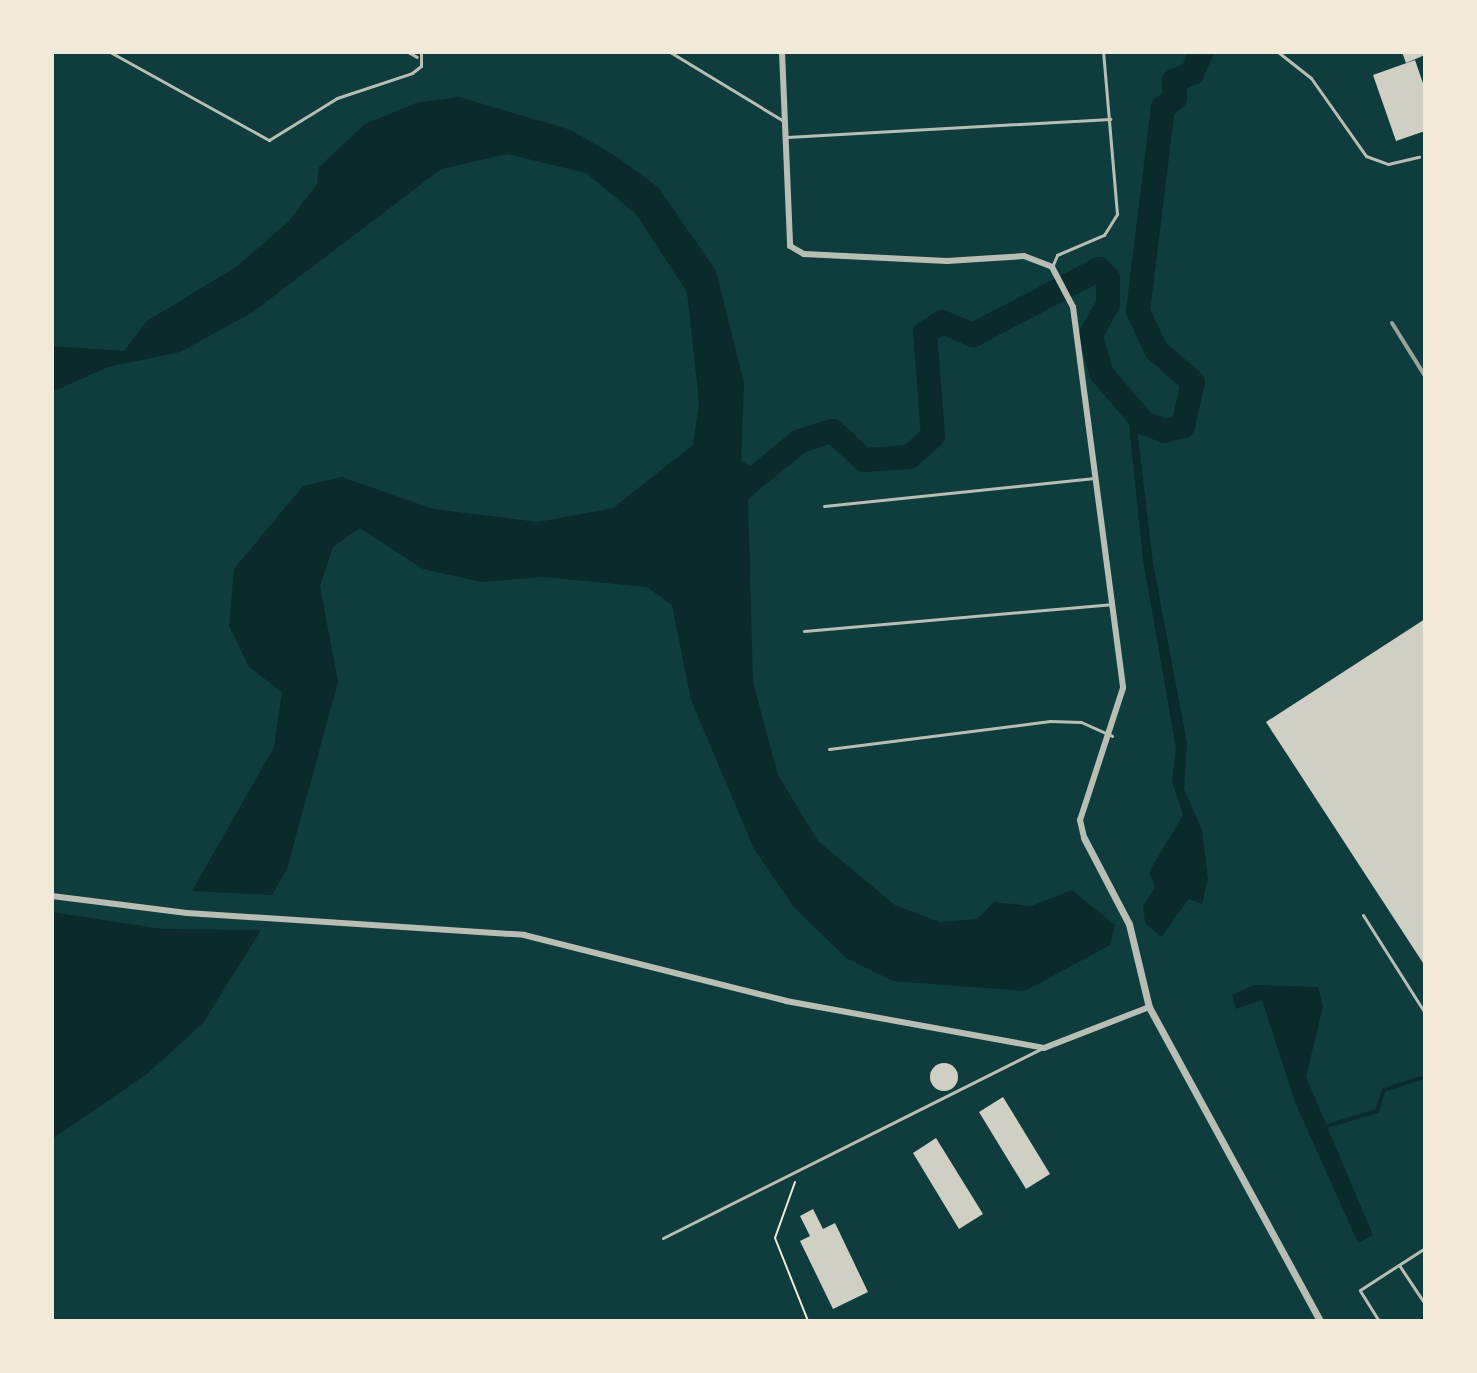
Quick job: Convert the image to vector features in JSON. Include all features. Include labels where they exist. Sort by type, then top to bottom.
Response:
[{"type":"street","points":[[782,52],[790,246],[804,254],[947,261],[1024,256],[1052,267],[1073,307],[1123,688],[1112,736],[1080,820],[1084,838],[1129,924],[1149,1007],[1320,1321]]},
{"type":"street","points":[[52,896],[187,913],[524,935],[786,1001],[1044,1048],[1149,1007]]},
{"type":"lane","points":[[110,52],[269,140],[337,98],[412,73],[421,66],[417,57],[408,52]]},
{"type":"lane","points":[[417,57],[421,52]]},
{"type":"lane","points":[[670,52],[786,122]]},
{"type":"lane","points":[[1052,267],[1057,255],[1104,235],[1117,214],[1103,52]]},
{"type":"lane","points":[[1278,52],[1311,78],[1366,156],[1388,164],[1419,157]]},
{"type":"lane","points":[[787,137],[1110,119]]},
{"type":"lane","points":[[824,506],[1095,478]]},
{"type":"lane","points":[[804,631],[1111,604]]},
{"type":"lane","points":[[829,749],[1050,721],[1081,722],[1112,736]]},
{"type":"lane","points":[[1363,915],[1425,1013]]},
{"type":"lane","points":[[663,1238],[1044,1048]]},
{"type":"lane","points":[[1379,1321],[1360,1290],[1425,1248]]},
{"type":"lane","points":[[1399,1265],[1425,1304]]},
{"type":"path","points":[[802,1171],[777,1217],[775,1238],[808,1321]]},
{"type":"water","points":[[459,97],[571,130],[617,157],[659,188],[716,271],[744,383],[741,461],[772,477],[748,500],[753,682],[778,775],[818,841],[895,905],[940,922],[977,919],[994,902],[1031,906],[1072,890],[1115,925],[1110,945],[1025,991],[893,981],[846,958],[793,906],[754,849],[691,700],[672,605],[647,587],[543,577],[481,582],[423,569],[360,528],[333,547],[320,586],[338,682],[287,869],[272,895],[192,891],[274,747],[282,692],[249,667],[229,626],[234,569],[303,486],[342,477],[433,509],[538,522],[613,508],[693,445],[699,402],[687,292],[635,213],[586,173],[507,154],[441,169],[253,312],[180,352],[108,367],[52,392],[52,346],[124,351],[147,321],[236,267],[288,222],[317,184],[319,167],[365,124],[416,103]]},
{"type":"water","points":[[1126,395],[1134,403],[1153,563],[1187,743],[1184,789],[1202,830],[1208,879],[1202,904],[1189,899],[1161,937],[1145,923],[1143,906],[1155,887],[1149,872],[1183,815],[1172,781],[1176,748],[1143,560]]},
{"type":"water","points":[[52,912],[162,929],[261,930],[203,1023],[147,1074],[52,1139]]},
{"type":"water","points":[[1254,985],[1318,987],[1323,1006],[1306,1077],[1373,1235],[1358,1243],[1295,1102],[1262,1000],[1236,1009],[1232,995]]},
{"type":"building","points":[[1402,52],[1425,52],[1425,55],[1406,63]]},
{"type":"building","points":[[1415,60],[1425,89],[1425,131],[1396,141],[1373,75]]},
{"type":"building","points":[[1425,619],[1425,966],[1266,722]]},
{"type":"building","points":[[944,1063],[954,1067],[958,1077],[954,1087],[944,1091],[934,1087],[930,1077],[934,1067]]},
{"type":"building","points":[[1003,1097],[1050,1174],[1026,1189],[979,1112]]},
{"type":"building","points":[[936,1138],[983,1214],[959,1229],[913,1153]]},
{"type":"building","points":[[813,1209],[823,1229],[835,1223],[868,1292],[833,1309],[800,1241],[810,1236],[800,1216]]},
{"type":"waterway","points":[[740,480],[747,484],[800,441],[833,431],[864,460],[909,457],[933,436],[925,333],[942,322],[973,335],[1099,269],[1108,278],[1108,304],[1091,335],[1101,373],[1144,423],[1165,431],[1183,426],[1193,382],[1156,350],[1138,311],[1163,108],[1175,98],[1174,81],[1192,73],[1202,52]]},
{"type":"waterway","points":[[1327,1126],[1377,1111],[1384,1090],[1421,1078]]},
{"type":"railway","points":[[1392,323],[1425,376]]}]
